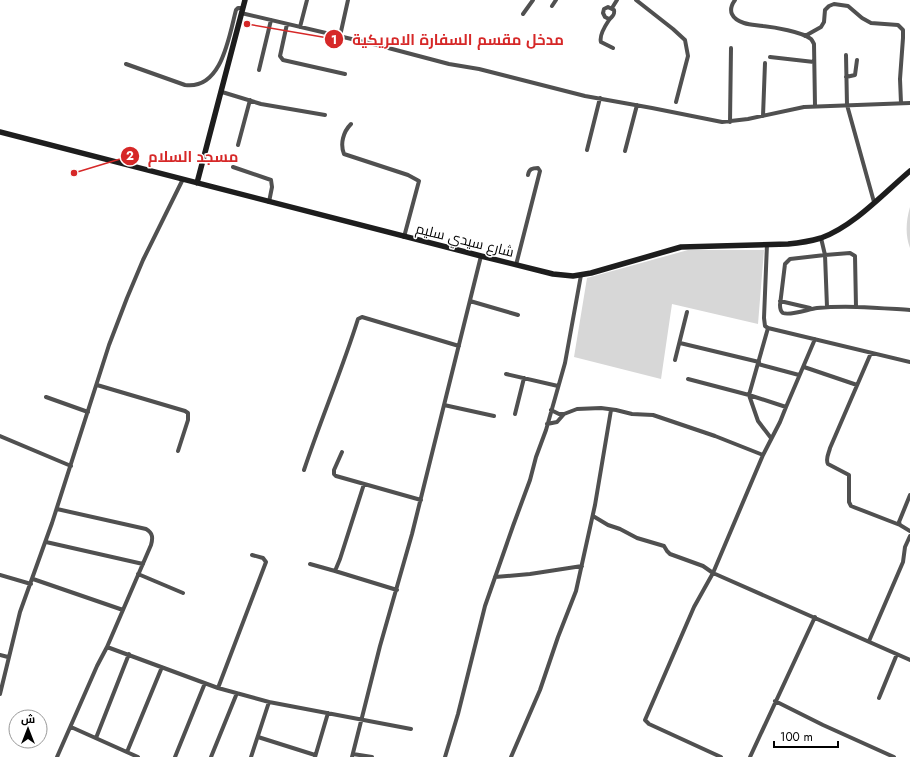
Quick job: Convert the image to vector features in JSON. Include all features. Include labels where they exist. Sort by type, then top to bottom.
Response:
[{"type":"main road","points":[[197,183],[245,0]]},
{"type":"main road","name":"شارع سيدي سليم","points":[[0,132],[404,237],[564,276],[581,275],[681,247],[798,243],[821,238],[848,223],[910,171]]},
{"type":"street","points":[[300,27],[307,0]]},
{"type":"street","points":[[340,36],[348,0]]},
{"type":"street","points":[[523,14],[533,0]]},
{"type":"street","points":[[552,6],[556,0]]},
{"type":"street","points":[[612,8],[618,0]]},
{"type":"street","points":[[636,0],[685,40],[688,56],[676,102]]},
{"type":"street","points":[[735,0],[730,7],[730,11],[732,15],[745,24],[765,26],[810,38],[814,44],[815,106]]},
{"type":"street","points":[[805,36],[821,27],[824,22],[826,10],[829,6],[834,4],[848,6],[862,18],[871,23],[901,26],[903,38],[900,103]]},
{"type":"street","points":[[610,19],[604,17],[603,12],[607,7],[612,8]]},
{"type":"street","points":[[126,64],[185,86],[193,86],[204,83],[215,72],[226,48],[236,10],[238,8],[242,11],[271,20],[449,64],[479,69],[556,89],[713,121],[730,122],[815,106],[910,103]]},
{"type":"street","points":[[612,8],[614,15],[600,36],[600,40],[613,48]]},
{"type":"street","points":[[259,70],[271,20]]},
{"type":"street","points":[[287,24],[280,58],[283,60],[345,74]]},
{"type":"street","points":[[730,122],[732,48]]},
{"type":"street","points":[[846,56],[847,105],[874,202]]},
{"type":"street","points":[[770,57],[814,62]]},
{"type":"street","points":[[846,77],[855,75],[856,60]]},
{"type":"street","points":[[763,116],[765,63]]},
{"type":"street","points":[[222,92],[261,104],[325,115]]},
{"type":"street","points":[[587,150],[600,98]]},
{"type":"street","points":[[238,146],[250,100]]},
{"type":"street","points":[[625,151],[637,105]]},
{"type":"street","points":[[351,124],[343,136],[342,148],[344,154],[408,175],[419,181],[404,237]]},
{"type":"street","points":[[232,166],[271,180],[272,186],[269,202]]},
{"type":"street","points":[[516,264],[540,171],[538,168],[532,168],[528,172],[528,175]]},
{"type":"street","points":[[0,694],[20,612],[46,542],[127,298],[143,260],[183,179]]},
{"type":"street","points":[[821,238],[825,255],[827,307]]},
{"type":"street","points":[[767,244],[765,326],[768,328],[910,362]]},
{"type":"street","points":[[856,306],[855,256],[850,253],[790,259],[785,264],[780,301],[781,310],[788,314],[827,307],[856,306],[910,310]]},
{"type":"street","points":[[372,757],[352,755],[380,646],[397,590],[481,256]]},
{"type":"street","points":[[444,757],[459,707],[478,628],[530,480],[565,363],[581,275]]},
{"type":"street","points":[[470,301],[518,315]]},
{"type":"street","points":[[780,301],[812,309]]},
{"type":"street","points":[[675,360],[687,312]]},
{"type":"street","points":[[304,470],[359,317],[459,346]]},
{"type":"street","points":[[768,328],[749,395],[758,421],[771,438]]},
{"type":"street","points":[[721,757],[649,724],[645,720],[694,607],[713,573],[762,455],[780,422],[815,339]]},
{"type":"street","points":[[680,342],[799,375]]},
{"type":"street","points":[[871,353],[830,448],[827,462],[828,464],[849,475],[849,502],[851,506],[900,525],[910,531]]},
{"type":"street","points":[[804,367],[857,385]]},
{"type":"street","points":[[506,374],[558,386]]},
{"type":"street","points":[[515,414],[524,378]]},
{"type":"street","points":[[688,379],[749,395],[786,407]]},
{"type":"street","points":[[97,385],[188,413],[188,420],[178,451]]},
{"type":"street","points":[[46,397],[88,412]]},
{"type":"street","points":[[444,405],[494,416]]},
{"type":"street","points":[[551,410],[555,413],[564,414],[584,408],[611,410],[663,418],[715,436],[762,455]]},
{"type":"street","points":[[511,757],[540,690],[576,591],[593,516],[611,410]]},
{"type":"street","points":[[547,424],[558,422],[564,414]]},
{"type":"street","points":[[0,436],[71,466]]},
{"type":"street","points":[[342,452],[334,470],[335,475],[420,500]]},
{"type":"street","points":[[335,571],[364,484]]},
{"type":"street","points":[[900,525],[901,516],[910,495]]},
{"type":"street","points":[[57,509],[146,529],[150,531],[152,539],[152,545],[57,757]]},
{"type":"street","points":[[593,516],[608,525],[637,538],[664,546],[670,554],[703,566],[713,573],[910,660]]},
{"type":"street","points":[[869,642],[904,562],[905,547],[910,536]]},
{"type":"street","points":[[46,542],[143,564]]},
{"type":"street","points":[[218,688],[266,562],[262,558],[252,555]]},
{"type":"street","points":[[310,564],[397,590]]},
{"type":"street","points":[[495,577],[530,574],[582,566]]},
{"type":"street","points":[[138,574],[182,593]]},
{"type":"street","points":[[0,575],[31,584]]},
{"type":"street","points":[[33,579],[123,610]]},
{"type":"street","points":[[750,757],[815,617]]},
{"type":"street","points":[[107,647],[218,688],[269,702],[411,729]]},
{"type":"street","points":[[96,738],[129,654]]},
{"type":"street","points":[[879,698],[897,654]]},
{"type":"street","points":[[0,655],[8,658]]},
{"type":"street","points":[[127,752],[162,667]]},
{"type":"street","points":[[175,757],[205,683]]},
{"type":"street","points":[[211,757],[237,693]]},
{"type":"street","points":[[775,701],[823,725],[894,757]]},
{"type":"street","points":[[251,757],[269,702]]},
{"type":"street","points":[[258,737],[315,756],[328,713]]},
{"type":"street","points":[[71,727],[138,757]]},
{"type":"shaded area","points":[[910,207],[910,248],[907,238],[907,228]]},
{"type":"shaded area","points":[[688,250],[764,250],[758,324],[672,304],[661,379],[574,357],[587,278]]},
{"type":"place","name":"مدخل مقسم السفارة الامريكية","points":[[247,24]]},
{"type":"place","name":"مسجد السلام","points":[[74,173]]}]
